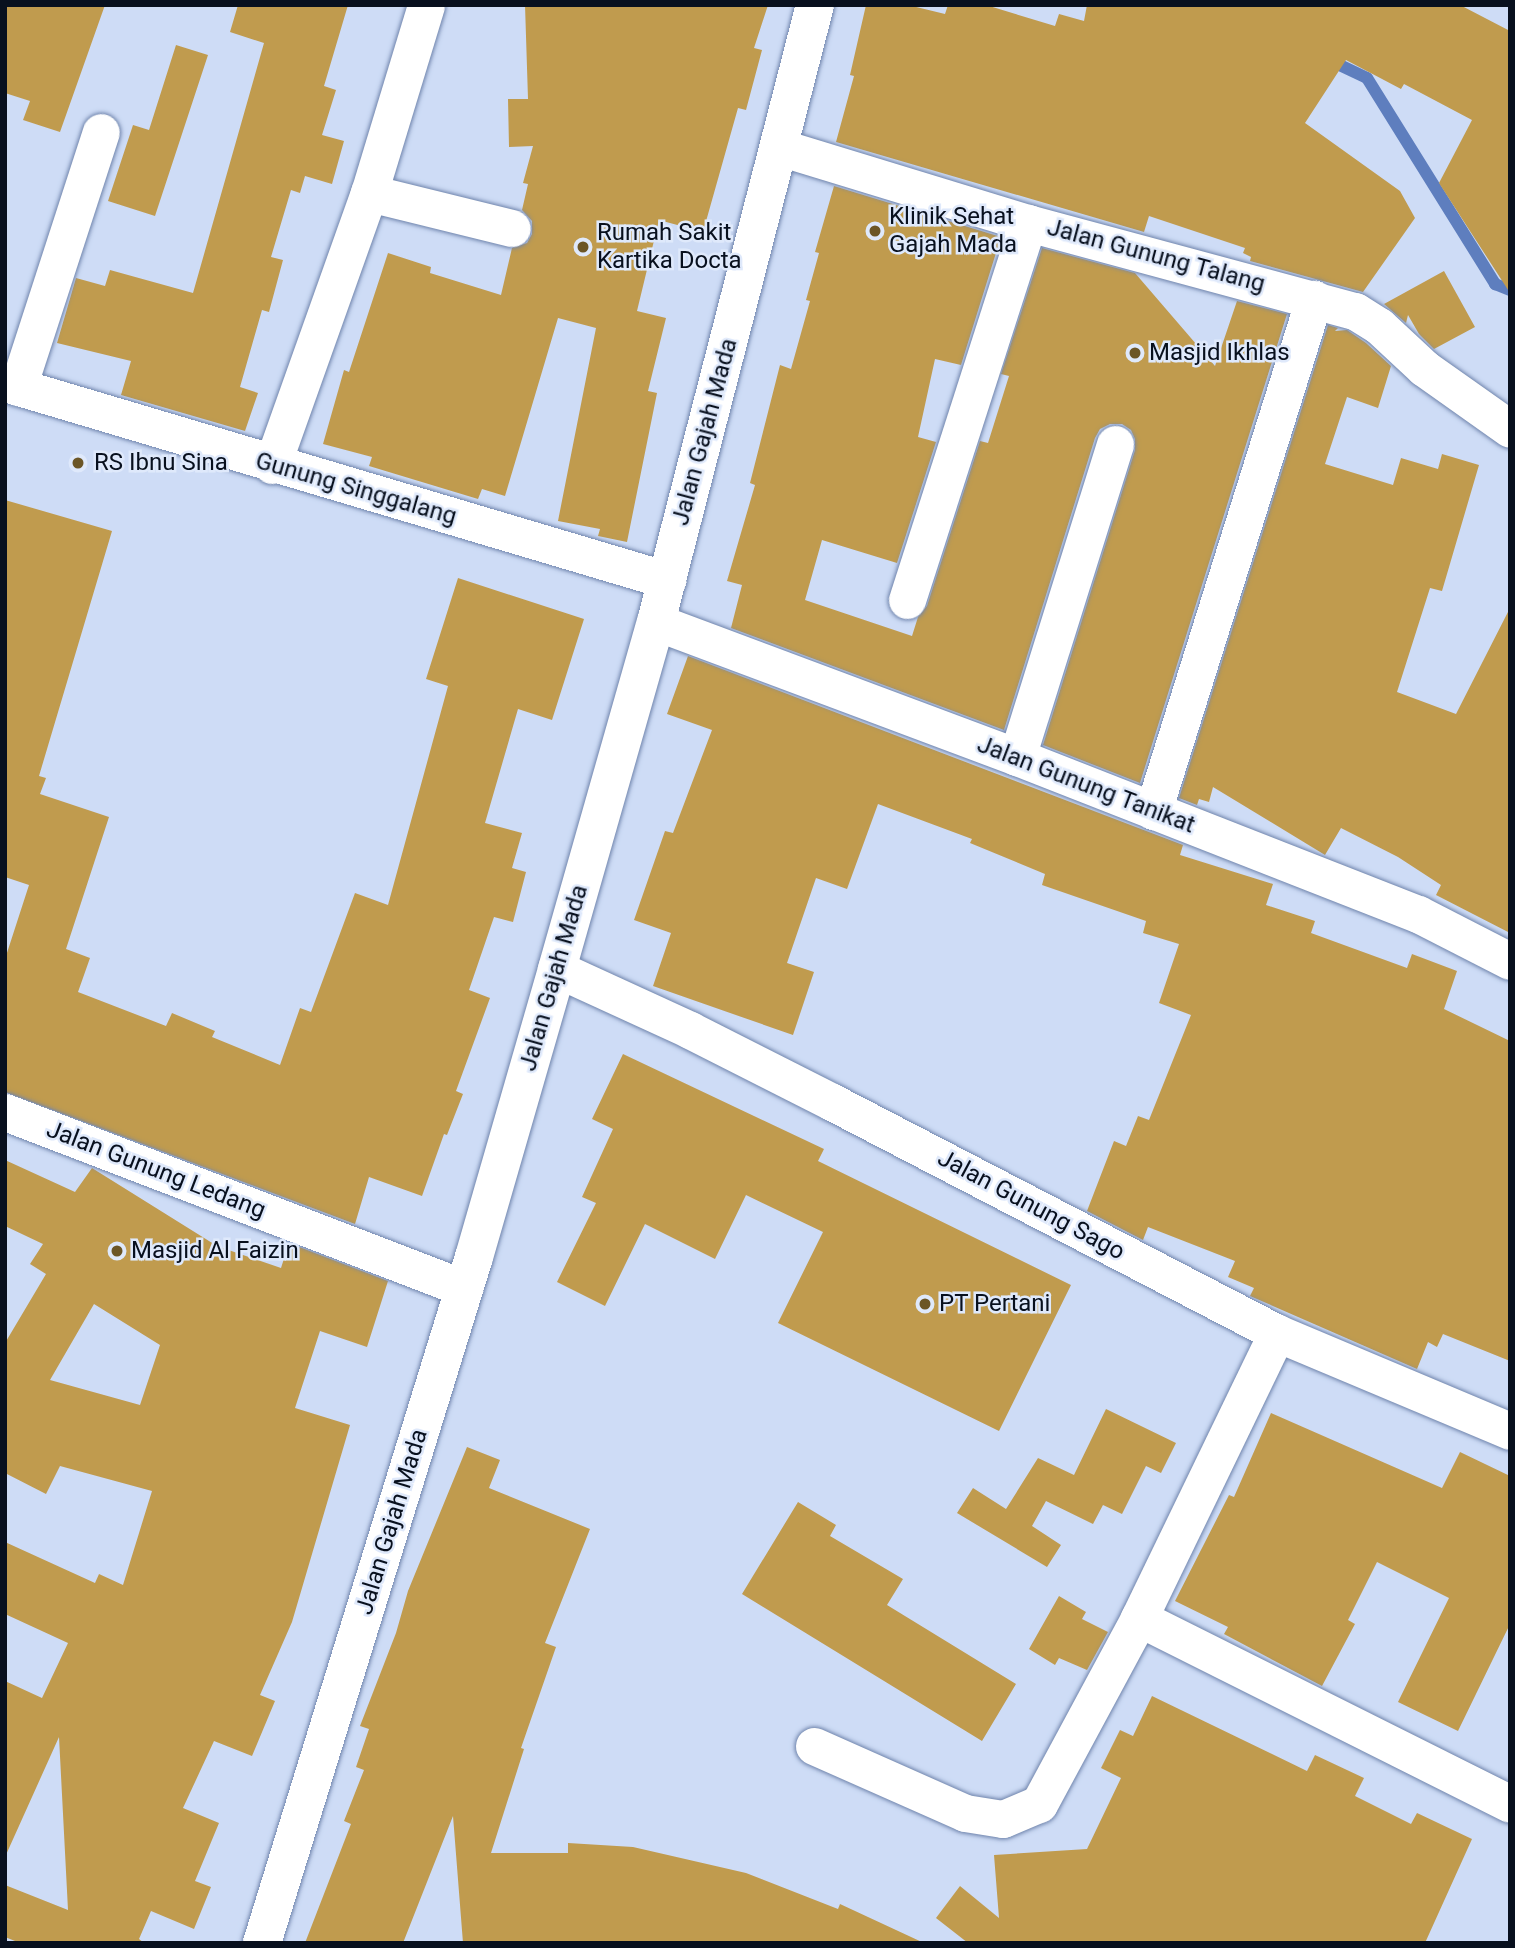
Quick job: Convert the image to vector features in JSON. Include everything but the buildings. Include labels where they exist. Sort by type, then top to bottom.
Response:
[{"type":"main road","name":"Jalan Gajah Mada","points":[[262,1943],[464,1288],[557,969],[656,622],[815,5]]},
{"type":"street","points":[[272,465],[369,193],[426,5]]},
{"type":"street","points":[[12,385],[101,132]]},
{"type":"street","name":"Jalan Gunung Talang","points":[[779,147],[1028,223],[1355,311],[1379,326],[1424,368],[1506,425]]},
{"type":"street","points":[[369,193],[512,228]]},
{"type":"street","points":[[907,600],[1028,223]]},
{"type":"street","points":[[1153,811],[1314,299]]},
{"type":"street","name":"Gunung Singgalang","points":[[12,385],[272,465],[667,580]]},
{"type":"street","points":[[1017,757],[1115,444]]},
{"type":"street","name":"Jalan Gunung Tanikat","points":[[656,622],[1017,757],[1418,914],[1510,961]]},
{"type":"street","name":"Jalan Gunung Sago","points":[[557,969],[690,1030],[1277,1333],[1510,1431]]},
{"type":"street","name":"Jalan Gunung Ledang","points":[[5,1112],[464,1288]]},
{"type":"street","points":[[814,1746],[965,1813],[1003,1819],[1039,1804],[1139,1618],[1277,1333]]},
{"type":"street","points":[[1139,1618],[1510,1804]]},
{"type":"waterway","points":[[1327,59],[1367,78],[1495,284],[1510,290]]},
{"type":"place","name":"Klinik Sehat Gajah Mada","points":[[875,231]]},
{"type":"place","name":"Rumah Sakit Kartika Docta","points":[[583,247]]},
{"type":"place","name":"Masjid Ikhlas","points":[[1135,353]]},
{"type":"place","name":"RS Ibnu Sina","points":[[78,463]]},
{"type":"place","name":"Masjid Al Faizin","points":[[117,1251]]},
{"type":"place","name":"PT Pertani","points":[[925,1304]]}]
